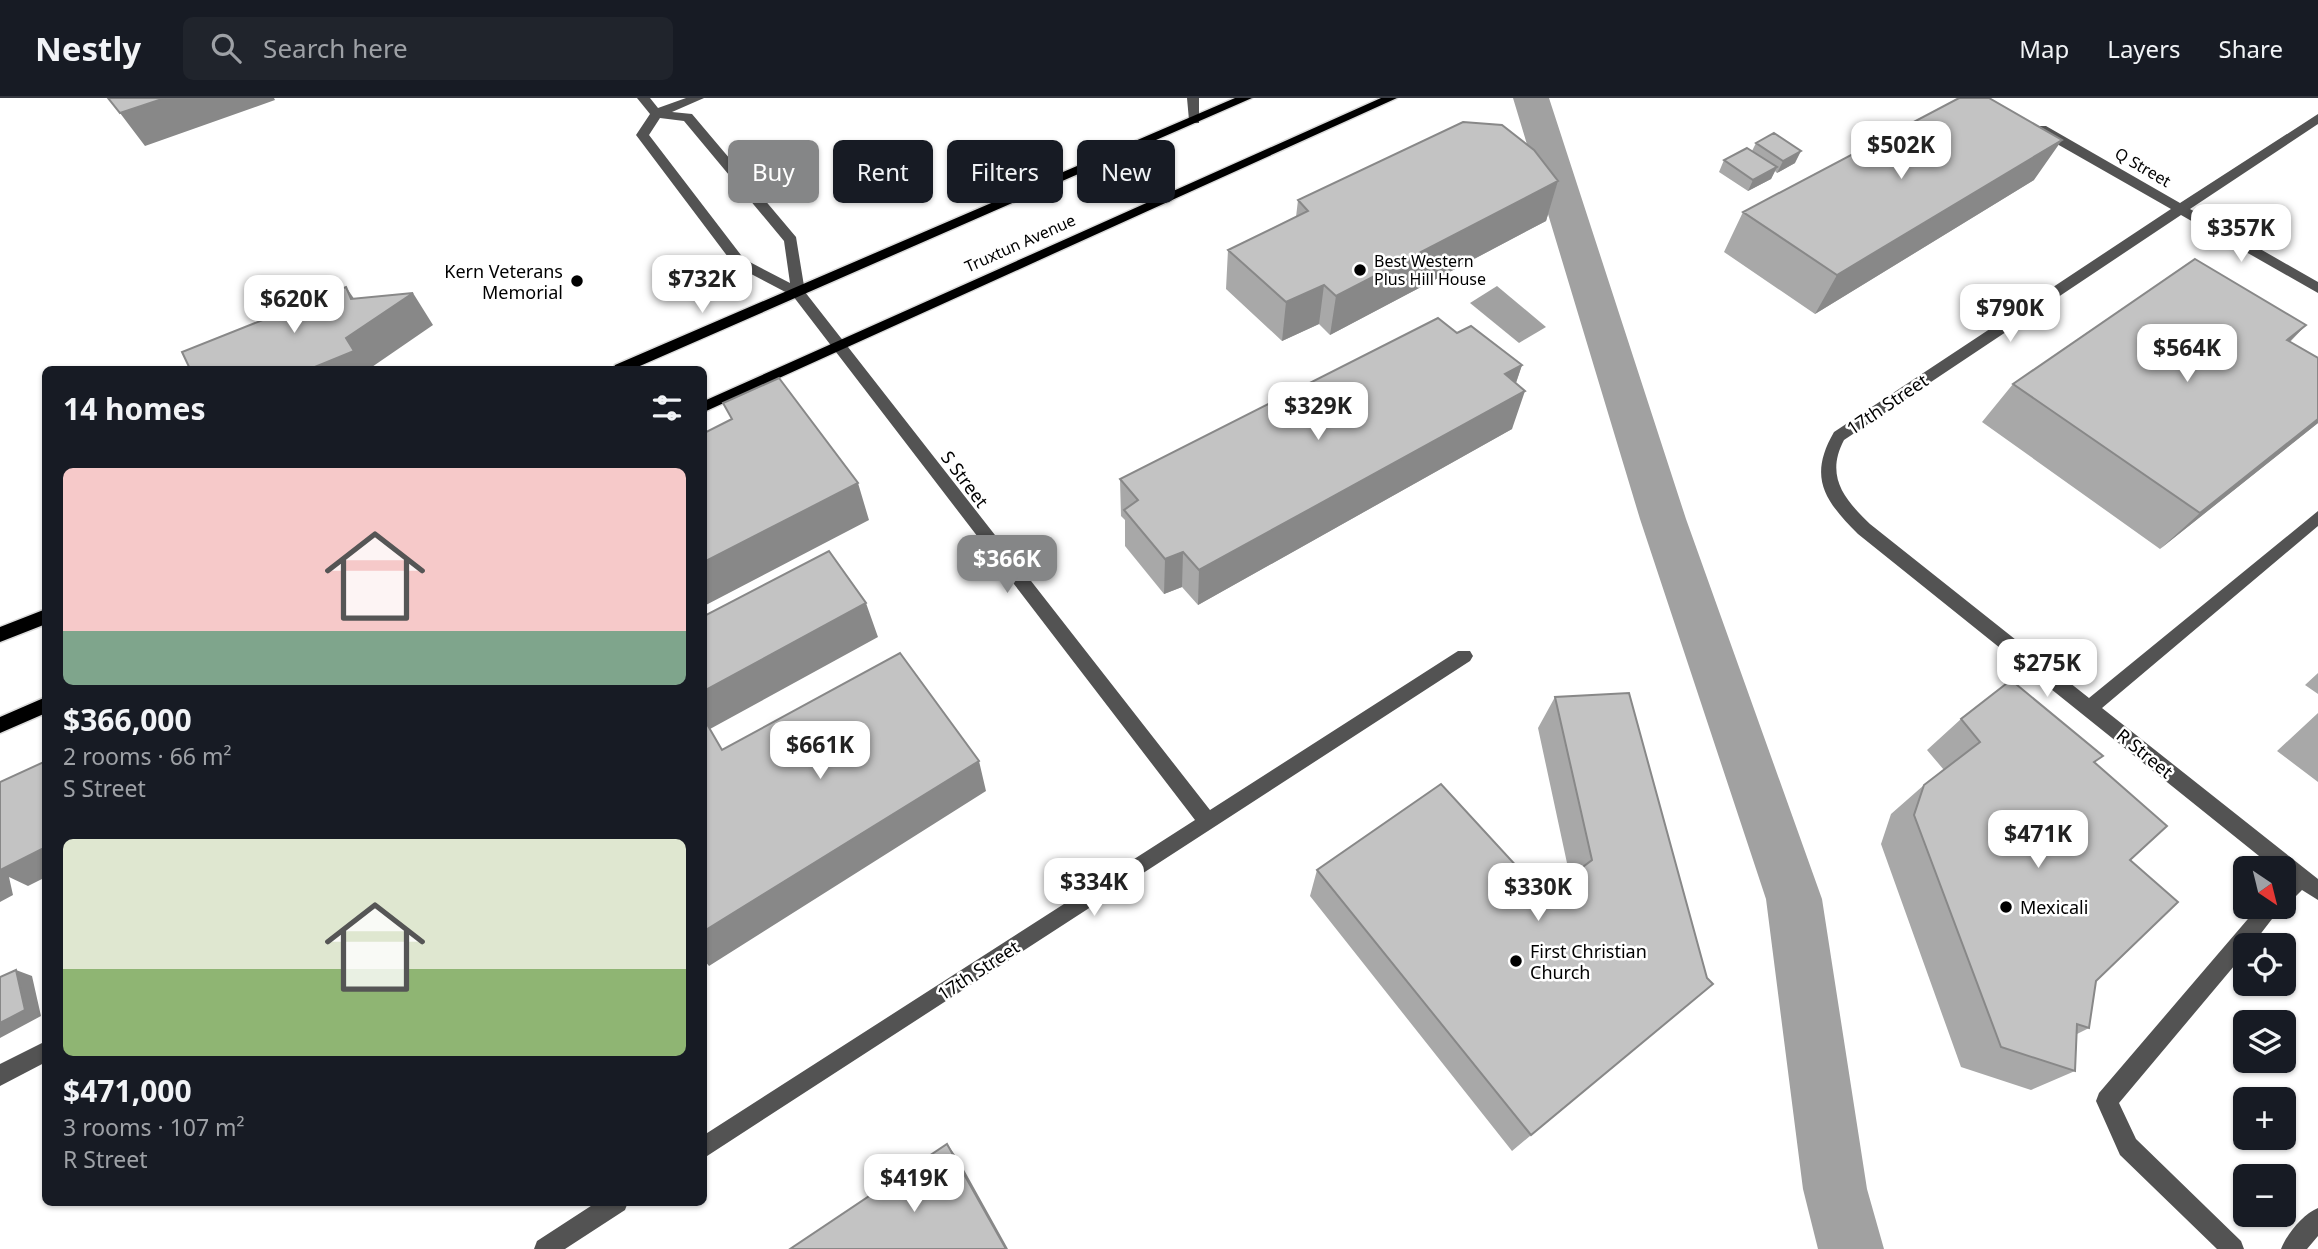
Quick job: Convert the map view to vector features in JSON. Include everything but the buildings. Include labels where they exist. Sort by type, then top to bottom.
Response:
[{"type":"main road","points":[[627,366],[1246,98]]},
{"type":"main road","name":"Truxtun Avenue","points":[[707,406],[1391,98]]},
{"type":"main road","points":[[0,635],[42,618]]},
{"type":"main road","points":[[0,724],[42,706]]},
{"type":"street","points":[[643,98],[656,114],[698,98]]},
{"type":"street","points":[[1193,98],[1195,120]]},
{"type":"street","name":"S Street","points":[[798,293],[790,240],[688,117],[656,114],[642,135],[739,262],[798,293],[1206,820]]},
{"type":"street","name":"17th Street","points":[[1826,471],[1830,449],[1839,436],[2318,118]]},
{"type":"street","name":"Q Street","points":[[2032,124],[2318,288]]},
{"type":"street","name":"R Street","points":[[1826,471],[1833,496],[1864,529],[2318,891]]},
{"type":"street","points":[[2089,708],[2318,517]]},
{"type":"street","name":"17th Street","points":[[707,1145],[1206,820],[1464,656]]},
{"type":"street","points":[[2296,882],[2300,878]]},
{"type":"street","points":[[2233,1249],[2128,1147],[2107,1101],[2261,919]]},
{"type":"street","points":[[0,1075],[42,1053]]},
{"type":"street","points":[[545,1249],[611,1206]]},
{"type":"street","points":[[2292,1249],[2318,1219]]},
{"type":"shaded area","points":[[1497,286],[1546,327],[1519,343],[1470,303]]},
{"type":"waterway","points":[[1531,98],[1663,519],[1794,899],[1835,1189],[1851,1249]]},
{"type":"place","name":"Best Western Plus Hill House","points":[[1360,270]]},
{"type":"place","name":"Kern Veterans Memorial","points":[[577,281]]},
{"type":"place","name":"Mexicali","points":[[2006,907]]},
{"type":"place","name":"First Christian Church","points":[[1516,961]]}]
